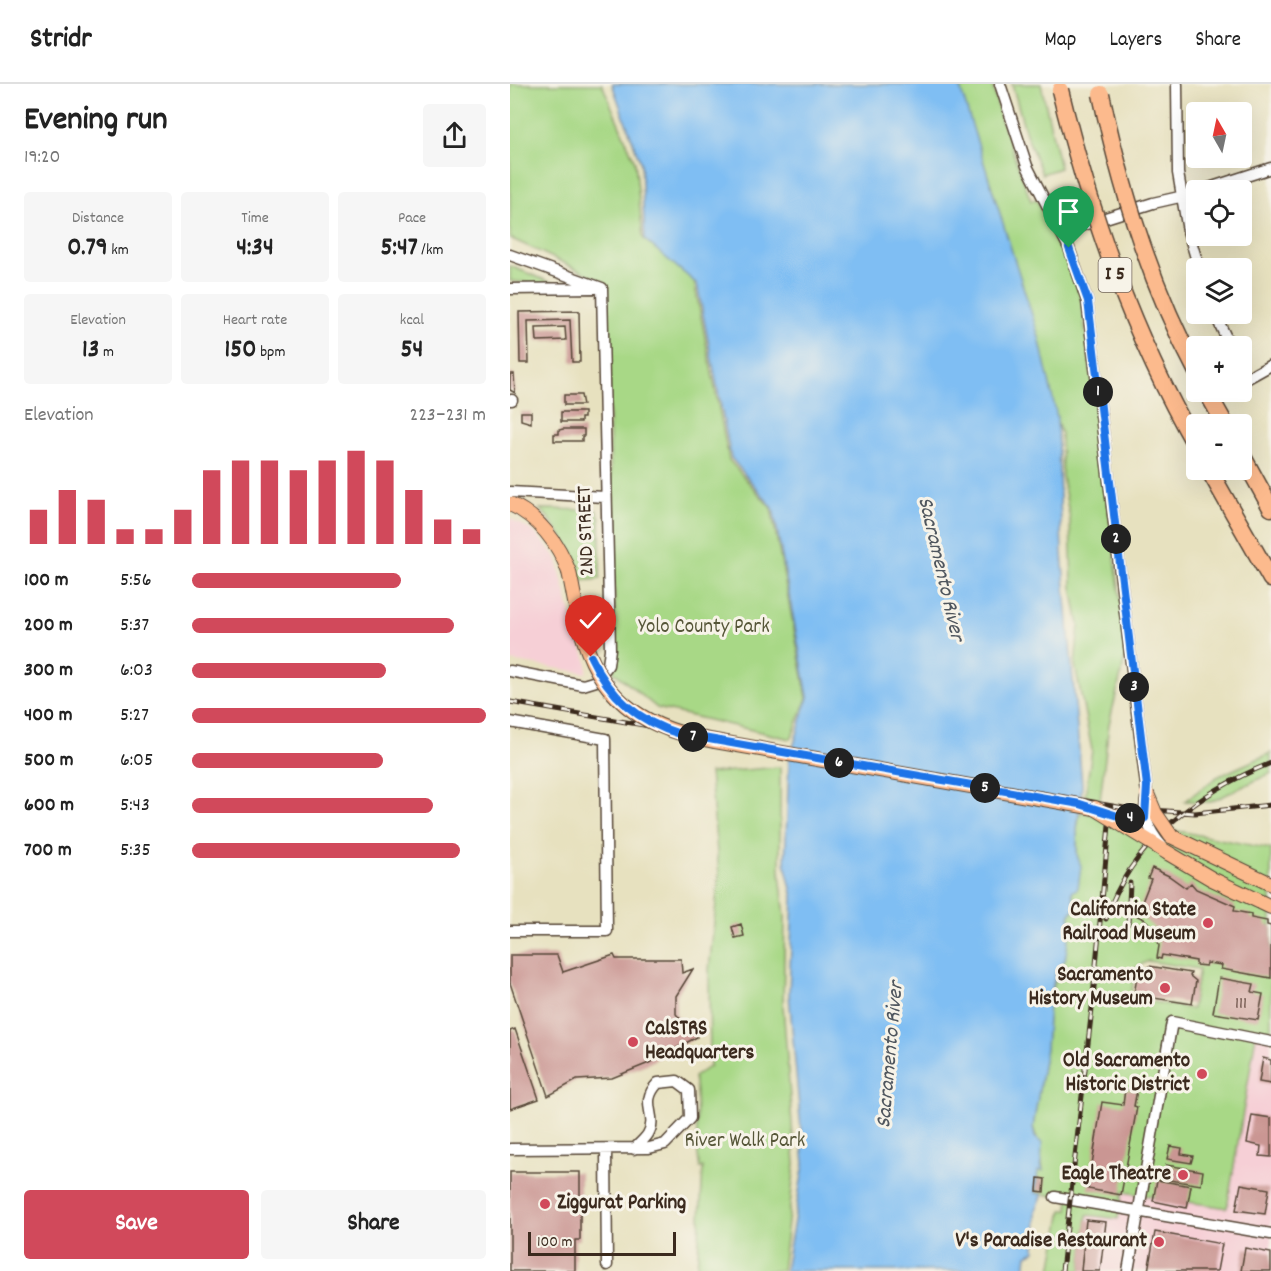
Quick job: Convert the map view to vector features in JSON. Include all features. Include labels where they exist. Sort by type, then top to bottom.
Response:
[{"type":"highway","name":"I 5","points":[[1060,87],[1090,204],[1116,278],[1147,352],[1186,427]]},
{"type":"highway","name":"I 5","points":[[1100,89],[1125,190],[1140,238],[1173,323],[1186,350]]},
{"type":"highway","points":[[1252,460],[1271,489]]},
{"type":"highway","points":[[1252,473],[1271,508]]},
{"type":"highway","points":[[1215,480],[1271,579]]},
{"type":"main road","points":[[510,504],[528,515],[549,535],[568,572],[584,639],[598,672],[629,709],[657,726],[692,737],[1095,808],[1124,818],[1145,818],[1172,836],[1271,884]]},
{"type":"main road","points":[[1147,794],[1155,813],[1172,836]]},
{"type":"main road","points":[[1095,808],[1212,879],[1271,907]]},
{"type":"street","points":[[1000,84],[1027,166],[1061,232],[1088,301],[1147,794],[1144,807],[1145,818],[1155,838],[1168,853]]},
{"type":"street","points":[[1177,84],[1178,173],[1181,198],[1196,258]]},
{"type":"street","points":[[1234,180],[1271,168]]},
{"type":"street","points":[[1061,232],[1153,203],[1186,196]]},
{"type":"street","points":[[510,255],[602,288]]},
{"type":"street","points":[[510,289],[602,288]]},
{"type":"street","name":"2ND STREET","points":[[510,671],[583,685],[596,681],[608,665],[610,649],[602,288]]},
{"type":"street","points":[[1252,372],[1271,365]]},
{"type":"street","points":[[510,492],[605,496]]},
{"type":"street","points":[[510,723],[605,739],[607,931],[510,931]]},
{"type":"street","points":[[1128,1271],[1172,1022],[1266,1041]]},
{"type":"street","points":[[510,1149],[634,1149],[665,1144],[690,1118],[689,1090],[676,1081],[658,1083],[650,1091],[647,1102],[652,1122],[648,1134],[634,1149]]},
{"type":"street","points":[[606,1149],[608,1265]]},
{"type":"street","points":[[1055,1197],[1271,1234]]},
{"type":"shaded area","points":[[510,518],[534,532],[556,557],[575,629],[587,662],[587,673],[510,661]]},
{"type":"shaded area","points":[[1257,1028],[1271,1031],[1271,1271],[1081,1271],[1087,1215],[1118,1219],[1123,1191],[1160,1198],[1252,1056]]},
{"type":"green space","name":"Yolo County Park","points":[[510,84],[602,84],[635,162],[643,238],[694,281],[729,460],[771,508],[807,698],[791,739],[657,708],[614,672],[616,644],[605,282],[510,238]]},
{"type":"green space","points":[[949,84],[992,84],[1001,120],[1031,201],[1036,199],[1062,249],[1081,298],[1127,650],[1109,724],[1100,800],[1085,796],[1092,750],[1075,665],[1079,625],[1072,587],[1070,519],[1062,476],[1061,434]]},
{"type":"green space","points":[[1012,84],[1041,84],[1060,168],[1042,174],[1026,134]]},
{"type":"green space","points":[[510,266],[560,286],[510,281]]},
{"type":"green space","points":[[540,509],[596,510],[600,518],[600,579],[580,581],[565,542]]},
{"type":"green space","points":[[1271,753],[1271,773],[1211,802],[1185,801],[1217,777]]},
{"type":"green space","name":"River Walk Park","points":[[780,767],[780,874],[785,917],[783,1005],[795,1164],[782,1271],[697,1271],[703,1167],[700,1168],[698,1156],[694,1077],[710,1066],[709,970],[719,875],[710,773]]},
{"type":"green space","points":[[1080,812],[1271,849],[1271,1031],[1257,1029],[1227,1208],[1123,1192],[1118,1219],[1087,1215],[1081,1271],[1051,1271],[1062,1210],[1068,1210],[1069,1198],[1035,1193],[1038,1170],[1043,1170],[1040,1148],[1033,1127],[1046,1048],[1049,1003],[1069,933],[1069,915],[1075,908],[1072,891],[1078,888],[1077,829]],"holes":[[[1148,961],[1199,969],[1192,1009],[1131,998],[1135,968]]]},
{"type":"water","name":"Sacramento River","points":[[612,84],[959,84],[1039,337],[1057,417],[1062,553],[1082,785],[1077,829],[1077,855],[1081,866],[1078,888],[1072,892],[1075,908],[1069,916],[1071,924],[1065,960],[1056,971],[1049,1003],[1046,1048],[1033,1127],[1035,1137],[1042,1143],[1043,1171],[1038,1171],[1035,1193],[1043,1194],[1036,1210],[1035,1251],[1027,1255],[1025,1271],[785,1271],[804,1164],[789,994],[793,897],[785,864],[789,761],[808,697],[773,508],[731,458],[697,284],[645,240],[641,164]]},
{"type":"building","points":[[579,311],[580,362],[572,362],[570,320],[528,321],[529,363],[520,363],[519,312]]},
{"type":"building","points":[[565,327],[566,340],[537,341],[536,328]]},
{"type":"building","points":[[510,374],[514,374],[515,393],[510,390]]},
{"type":"building","points":[[564,395],[581,395],[583,405],[564,405]]},
{"type":"building","points":[[521,412],[531,412],[531,423],[521,420]]},
{"type":"building","points":[[561,412],[584,412],[584,418],[581,418],[581,422],[561,422]]},
{"type":"building","points":[[584,429],[582,441],[554,441],[554,434],[559,434],[559,430]]},
{"type":"building","name":"California State Railroad Museum","points":[[1152,868],[1186,888],[1191,883],[1196,889],[1235,906],[1234,911],[1251,914],[1251,918],[1267,921],[1267,925],[1271,926],[1271,978],[1221,969],[1222,965],[1207,963],[1206,966],[1196,965],[1196,961],[1162,955],[1161,959],[1157,958],[1159,946],[1156,930],[1144,919],[1133,914],[1135,910],[1138,912],[1151,879],[1148,878]]},
{"type":"building","points":[[741,924],[744,936],[735,938],[732,927]]},
{"type":"building","points":[[510,955],[557,955],[563,972],[614,955],[616,959],[681,959],[682,973],[693,969],[676,996],[676,1014],[697,1037],[649,1063],[612,1078],[577,1080],[548,1096],[510,983]]},
{"type":"building","name":"Sacramento History Museum","points":[[1149,966],[1191,973],[1190,976],[1196,981],[1192,1004],[1134,995],[1138,971],[1144,972]]},
{"type":"building","points":[[1219,978],[1254,984],[1252,992],[1263,994],[1258,1020],[1213,1013]]},
{"type":"building","points":[[515,1029],[539,1099],[510,1109],[510,1031]]},
{"type":"building","points":[[1263,1058],[1271,1060],[1271,1084],[1259,1082]]},
{"type":"building","points":[[1125,1089],[1137,1090],[1134,1106],[1137,1107],[1121,1195],[1088,1189],[1102,1102],[1123,1105]]},
{"type":"building","points":[[1252,1115],[1271,1118],[1271,1157],[1260,1156],[1261,1146],[1247,1143]]},
{"type":"building","points":[[1170,1146],[1182,1148],[1181,1154],[1193,1156],[1191,1163],[1167,1159]]},
{"type":"building","name":"Eagle Theatre","points":[[1166,1165],[1203,1171],[1201,1185],[1163,1179]]},
{"type":"building","name":"Ziggurat Parking","points":[[510,1172],[580,1172],[580,1240],[575,1240],[575,1271],[510,1271]]},
{"type":"building","points":[[1038,1178],[1045,1179],[1044,1192],[1037,1191]]},
{"type":"building","points":[[1157,1180],[1191,1186],[1187,1208],[1153,1201]]},
{"type":"building","points":[[1241,1184],[1269,1189],[1265,1214],[1236,1210]]},
{"type":"building","points":[[1086,1220],[1106,1222],[1100,1271],[1081,1271]]},
{"type":"building","points":[[1155,1232],[1222,1244],[1217,1271],[1148,1271]]},
{"type":"building","points":[[1245,1248],[1271,1253],[1271,1271],[1241,1271]]},
{"type":"railway","points":[[510,702],[1124,808],[1195,813],[1271,805]]},
{"type":"railway","points":[[1106,919],[1117,892],[1132,866],[1171,823],[1219,788],[1271,763]]},
{"type":"railway","points":[[1062,1271],[1092,1008],[1109,825]]},
{"type":"railway","points":[[1128,924],[1130,883]]},
{"type":"place","name":"California State Railroad Museum","points":[[1208,923]]},
{"type":"place","name":"Sacramento History Museum","points":[[1165,988]]},
{"type":"place","name":"CalSTRS Headquarters","points":[[633,1042]]},
{"type":"place","name":"Old Sacramento Historic District","points":[[1202,1074]]},
{"type":"place","name":"Eagle Theatre","points":[[1183,1175]]},
{"type":"place","name":"Ziggurat Parking","points":[[545,1204]]},
{"type":"place","name":"V's Paradise Restaurant","points":[[1159,1242]]},
{"type":"route","points":[[591,657],[607,686],[629,709],[657,726],[680,734],[1080,804],[1124,818],[1145,818],[1147,786],[1099,407],[1088,301],[1069,248]]}]
